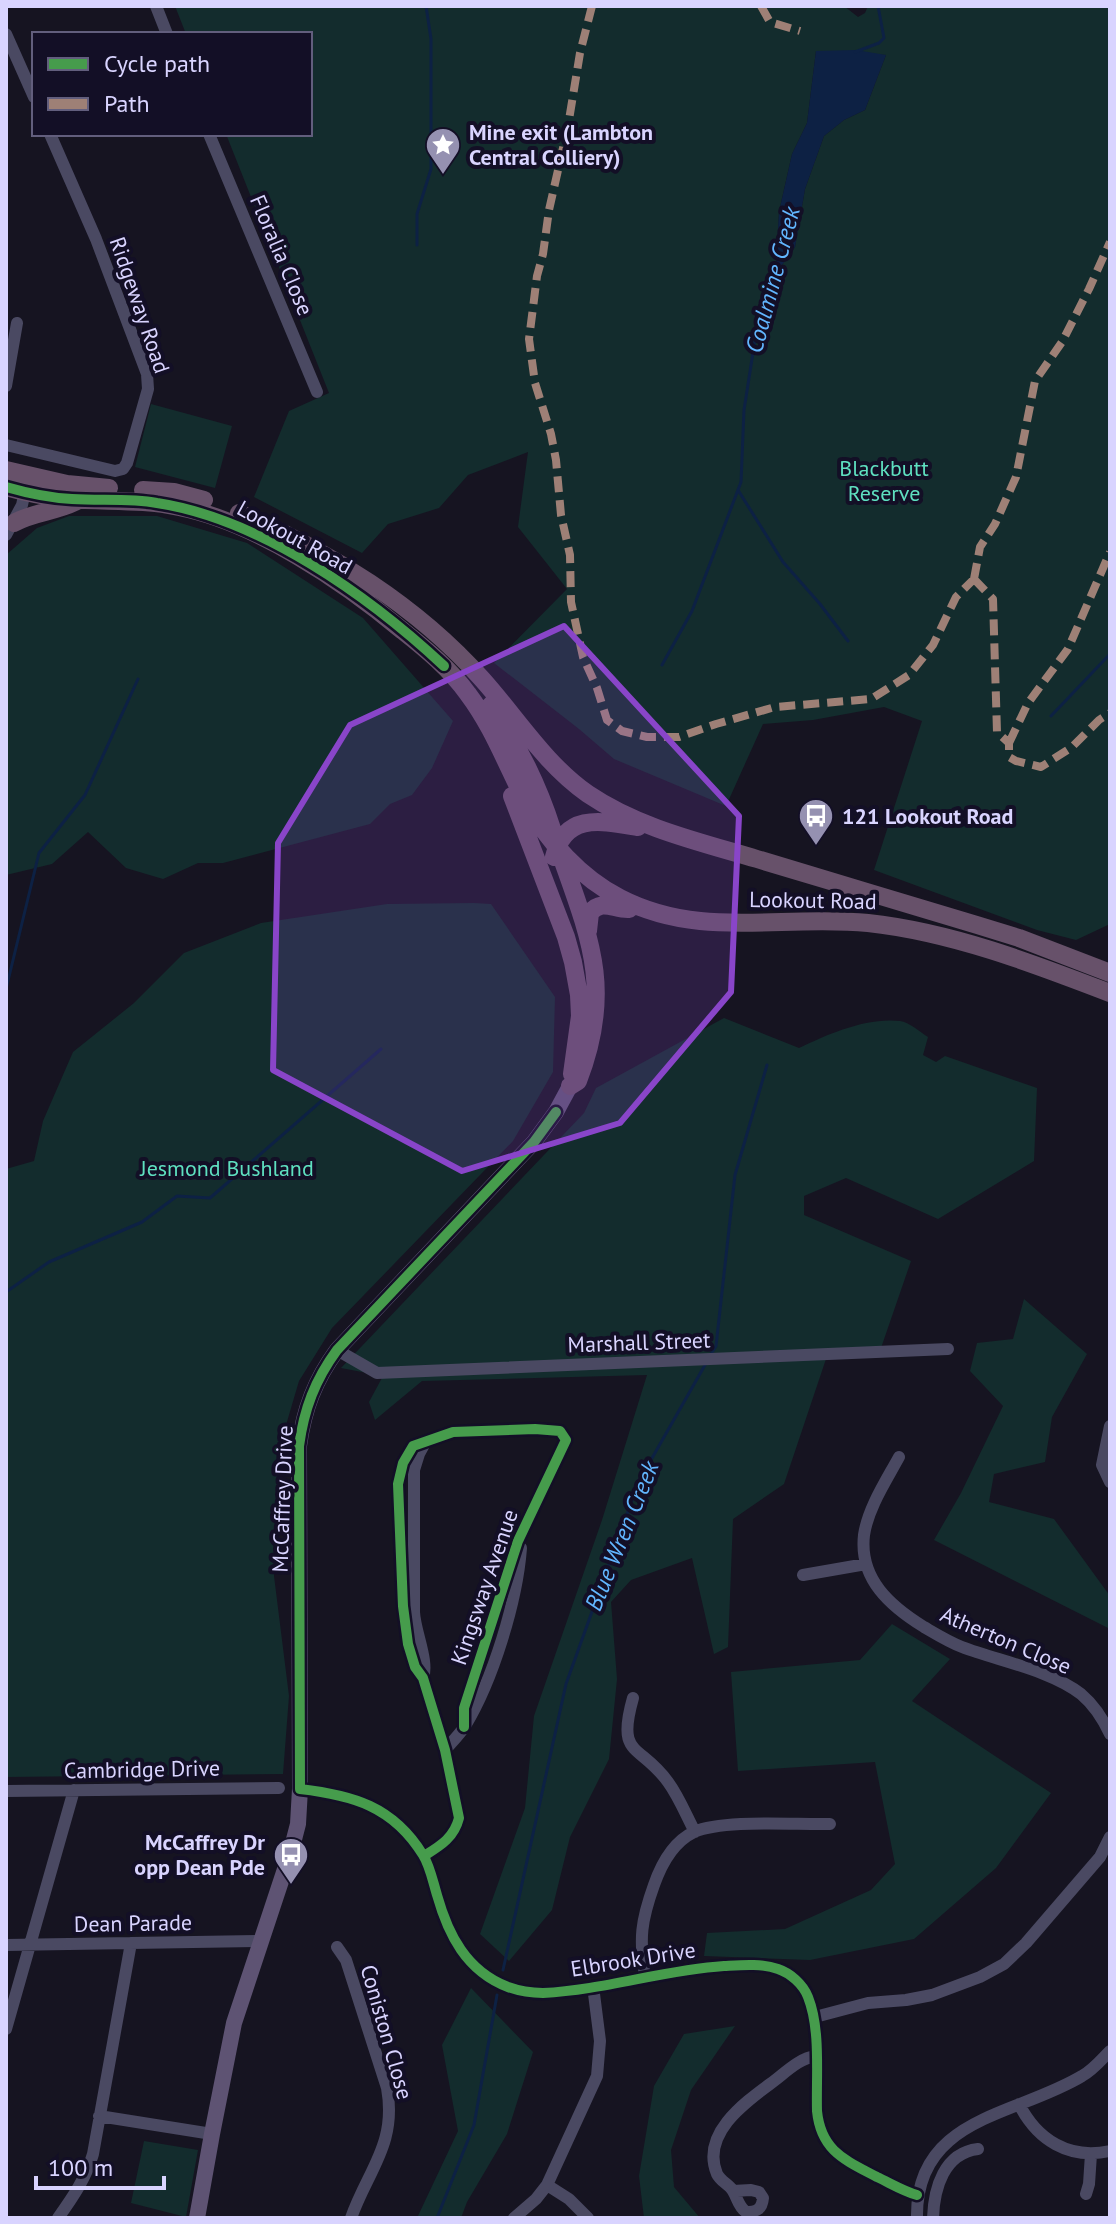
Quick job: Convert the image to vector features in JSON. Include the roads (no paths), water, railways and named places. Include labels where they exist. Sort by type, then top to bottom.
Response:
[{"type":"highway","name":"Lookout Road","points":[[14,483],[67,484],[86,493],[174,492],[266,524],[357,574],[397,603],[450,647],[483,680],[544,754],[579,787],[629,817],[687,838],[1019,938],[1110,973]]},
{"type":"highway","name":"Lookout Road","points":[[14,483],[200,511],[243,527],[357,594],[444,666],[468,694],[491,730],[526,802],[557,846],[589,878],[640,908],[697,922],[851,921],[907,928],[972,945],[1110,993]]},
{"type":"highway","points":[[10,529],[30,516],[62,509],[86,493]]},
{"type":"highway","points":[[450,647],[495,712],[541,798],[588,936],[597,983],[596,1020],[583,1070],[578,1081],[570,1086]]},
{"type":"highway","points":[[491,730],[489,740],[551,896],[573,962],[580,1016],[570,1086]]},
{"type":"highway","points":[[586,822],[573,832],[571,844],[574,857],[589,878]]},
{"type":"highway","points":[[570,1086],[583,1036],[585,984],[578,946],[555,871],[557,846],[566,831],[586,822],[615,823],[687,838]]},
{"type":"highway","points":[[588,936],[588,918],[597,906],[640,908]]},
{"type":"main road","name":"McCaffrey Drive","points":[[197,2218],[234,2023],[298,1824],[299,1446],[303,1417],[322,1371],[337,1350],[534,1142],[570,1086]]},
{"type":"street","points":[[156,6],[166,32]]},
{"type":"street","points":[[6,34],[32,92]]},
{"type":"street","name":"Ridgeway Road","points":[[6,445],[115,471],[123,469],[148,389],[147,374],[96,239],[51,136]]},
{"type":"street","name":"Floralia Close","points":[[210,136],[317,392]]},
{"type":"street","points":[[6,386],[17,323]]},
{"type":"street","points":[[67,484],[85,464]]},
{"type":"street","points":[[85,464],[86,493]]},
{"type":"street","points":[[10,529],[14,483]]},
{"type":"street","name":"Marshall Street","points":[[337,1350],[377,1373],[948,1349]]},
{"type":"street","points":[[1110,1426],[1102,1465],[1110,1482]]},
{"type":"street","name":"Kingsway Avenue","points":[[424,1856],[450,1838],[458,1823],[458,1806],[423,1678],[415,1667],[408,1644],[403,1606],[398,1484],[403,1463],[413,1446],[453,1432],[560,1431],[566,1440],[524,1525],[464,1708],[464,1727],[445,1750]]},
{"type":"street","points":[[803,1575],[866,1564],[866,1525],[899,1457]]},
{"type":"street","name":"Atherton Close","points":[[866,1564],[874,1583],[886,1599],[917,1622],[958,1646],[1053,1678],[1081,1694],[1102,1717],[1110,1734]]},
{"type":"street","points":[[633,1698],[626,1725],[629,1741],[667,1780],[695,1832]]},
{"type":"street","name":"Cambridge Drive","points":[[6,1791],[279,1788]]},
{"type":"street","name":"Elbrook Drive","points":[[300,1789],[336,1793],[364,1802],[396,1823],[424,1856],[454,1939],[470,1963],[501,1984],[544,1993],[706,1967],[745,1965],[781,1970],[802,1986],[815,2017],[817,2111],[824,2139],[845,2160],[917,2195]]},
{"type":"street","points":[[6,2029],[74,1790]]},
{"type":"street","points":[[645,1976],[640,1935],[648,1901],[660,1869],[676,1847],[695,1832],[727,1826],[830,1824]]},
{"type":"street","points":[[815,2017],[868,2003],[932,1995],[980,1977],[1004,1964],[1100,1857],[1110,1837]]},
{"type":"street","name":"Dean Parade","points":[[6,1945],[261,1941]]},
{"type":"street","points":[[58,2218],[88,2170],[131,1943]]},
{"type":"street","name":"Coniston Close","points":[[337,1947],[346,1960],[387,2088],[390,2107],[385,2143],[351,2218]]},
{"type":"street","points":[[514,2218],[547,2185],[597,2076],[600,2041],[593,1986]]},
{"type":"street","points":[[917,2218],[917,2195],[929,2164],[953,2136],[1083,2076],[1110,2051]]},
{"type":"street","points":[[733,2191],[718,2177],[715,2168],[715,2145],[719,2132],[747,2100],[803,2059],[816,2056]]},
{"type":"street","points":[[1019,2104],[1036,2131],[1065,2149],[1091,2154],[1110,2151]]},
{"type":"street","points":[[99,2116],[212,2134]]},
{"type":"street","points":[[933,2218],[943,2172],[954,2158],[978,2149]]},
{"type":"street","points":[[1086,2194],[1091,2154]]},
{"type":"street","points":[[547,2185],[569,2199],[588,2218]]},
{"type":"water","points":[[856,50],[886,55],[865,110],[844,120],[824,136],[805,189],[795,247],[769,283],[776,264],[779,212],[792,154],[807,123],[816,51]]},
{"type":"waterway","points":[[417,245],[417,214],[431,169],[431,39],[426,6]]},
{"type":"waterway","name":"Coalmine Creek","points":[[855,52],[884,38],[878,6]]},
{"type":"waterway","name":"Coalmine Creek","points":[[662,665],[692,611],[741,482],[744,410],[757,327],[770,281]]},
{"type":"waterway","points":[[738,490],[783,562],[848,641]]},
{"type":"waterway","points":[[1051,716],[1110,654]]},
{"type":"waterway","points":[[6,989],[39,853],[85,795],[138,679]]},
{"type":"waterway","points":[[6,1292],[49,1262],[142,1222],[177,1196],[210,1198],[381,1049]]},
{"type":"waterway","name":"Blue Wren Creek","points":[[711,1354],[716,1346],[735,1175],[767,1065]]},
{"type":"waterway","name":"Blue Wren Creek","points":[[503,1970],[566,1684],[639,1481],[705,1365]]},
{"type":"waterway","name":"Blue Wren Creek","points":[[437,2218],[474,2125],[497,1995]]},
{"type":"place","name":"Mine exit (Lambton Central Colliery)","points":[[443,176]]},
{"type":"place","name":"121 Lookout Road","points":[[816,847]]},
{"type":"place","name":"McCaffrey Dr opp Dean Pde","points":[[291,1886]]},
{"type":"park label","name":"Blackbutt Reserve","points":[[884,480]]},
{"type":"park label","name":"Jesmond Bushland","points":[[227,1168]]}]
